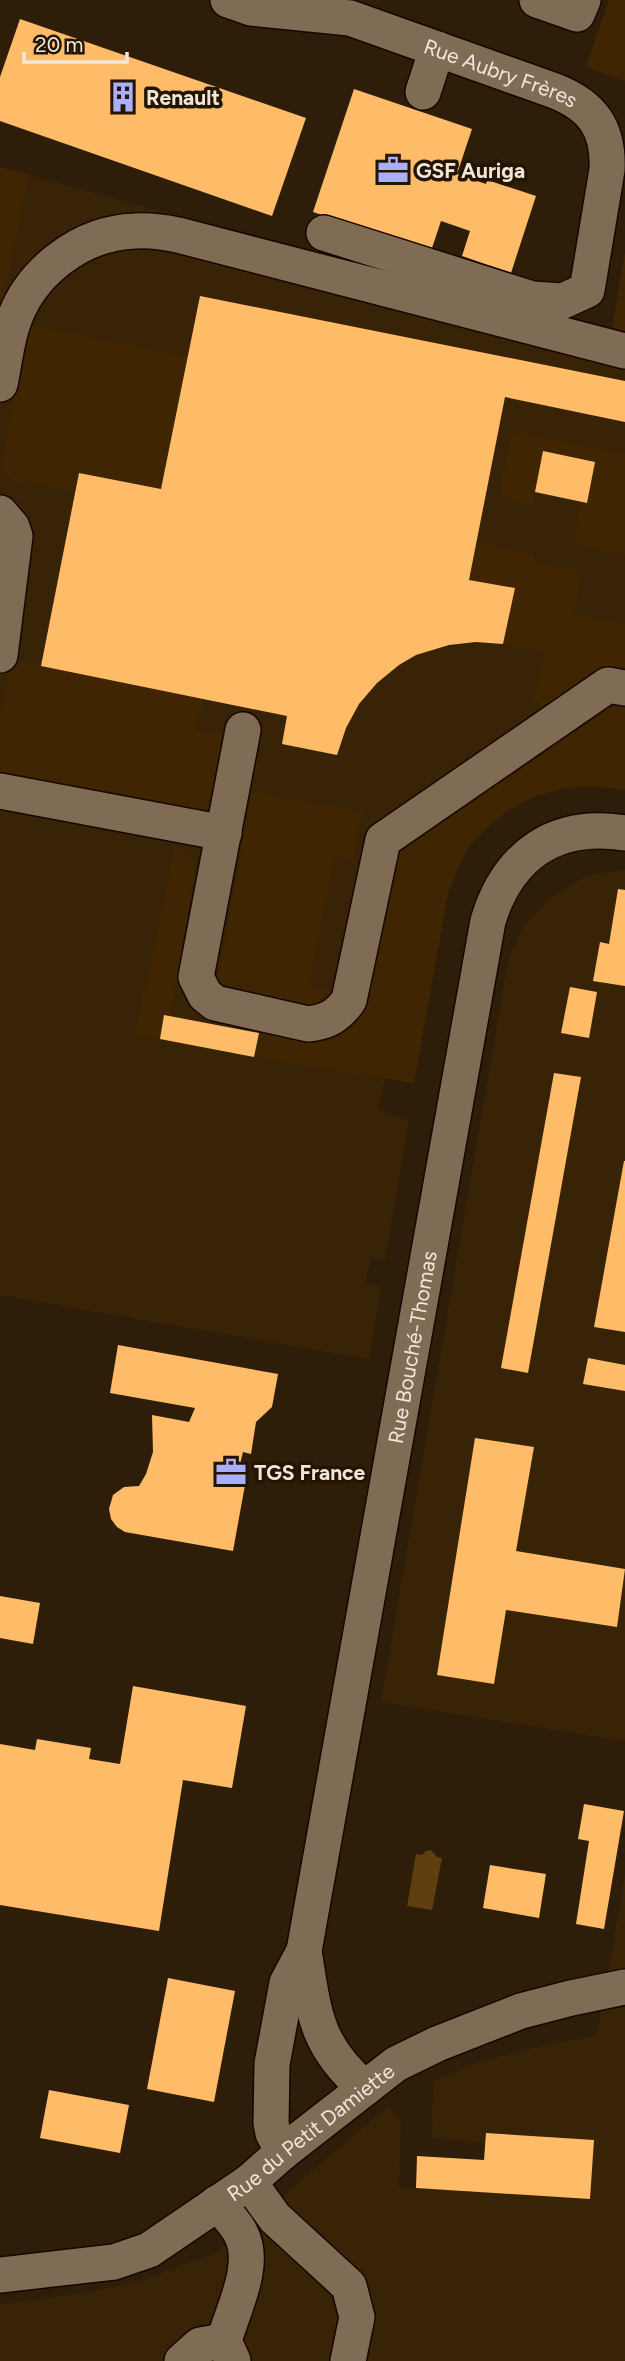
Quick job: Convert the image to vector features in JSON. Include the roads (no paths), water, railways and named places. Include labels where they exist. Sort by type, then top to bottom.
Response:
[{"type":"street","name":"Rue Aubry Frères","points":[[228,0],[251,8],[276,5],[316,7],[572,98],[586,108],[611,118],[604,136],[608,153],[607,170],[587,290],[563,302],[532,299],[324,233]]},
{"type":"street","points":[[537,0],[578,14],[583,0]]},
{"type":"street","points":[[423,92],[437,50]]},
{"type":"street","points":[[0,384],[12,326],[21,304],[34,284],[70,251],[92,240],[134,230],[178,235],[625,351]]},
{"type":"street","points":[[0,513],[12,527],[15,536],[0,655]]},
{"type":"street","points":[[243,730],[196,977],[199,987],[215,1003],[308,1024],[323,1022],[336,1016],[343,1009],[352,990],[383,840],[608,685],[625,688]]},
{"type":"street","points":[[0,791],[224,833]]},
{"type":"street","name":"Rue Bouché-Thomas","points":[[283,2152],[271,2123],[272,2064],[287,1983],[304,1951],[488,921],[506,878],[522,860],[541,846],[562,836],[583,831],[625,833]]},
{"type":"street","name":"Rue Bouché-Thomas","points":[[304,1951],[314,2012],[322,2037],[340,2064],[365,2088]]},
{"type":"street","name":"Rue du Petit Damiette","points":[[0,2275],[114,2262],[149,2250],[249,2182],[283,2152],[396,2064],[478,2026],[558,2001],[625,1987]]},
{"type":"street","points":[[249,2182],[275,2218],[349,2286],[357,2317],[348,2361]]},
{"type":"street","points":[[182,2361],[200,2345],[228,2351],[245,2275],[248,2252],[241,2232],[217,2203]]},
{"type":"place","name":"Renault","points":[[123,97]]},
{"type":"place","name":"GSF Auriga","points":[[393,170]]},
{"type":"place","name":"TGS France","points":[[231,1472]]}]
